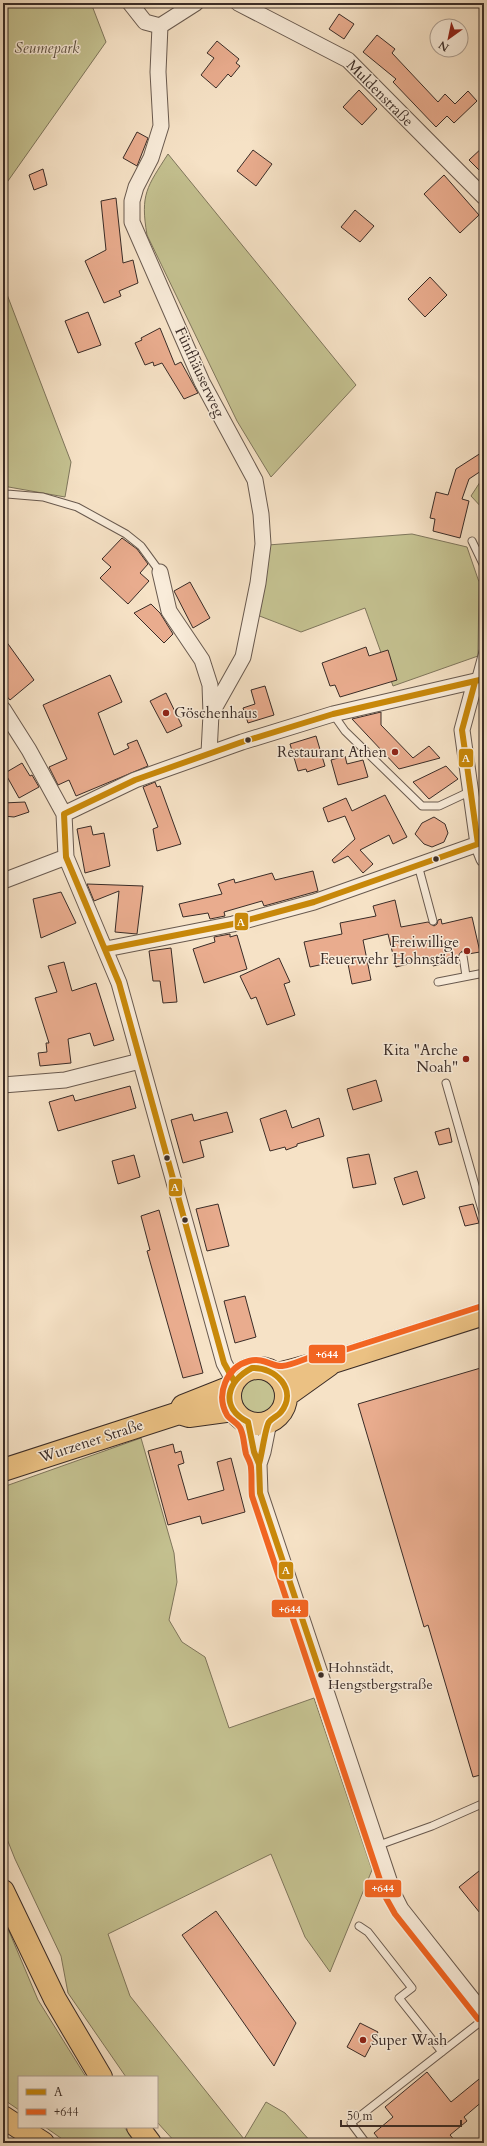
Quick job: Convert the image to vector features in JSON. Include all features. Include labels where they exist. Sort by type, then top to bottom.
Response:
[{"type":"main road","points":[[233,1384],[230,1401],[250,1418],[282,1412],[287,1395],[284,1384],[276,1374],[294,1370],[316,1362],[333,1362],[484,1314]]},
{"type":"main road","points":[[287,1395],[333,1362]]},
{"type":"main road","name":"Wurzener Straße","points":[[179,1413],[183,1406],[233,1384],[243,1372],[254,1368],[266,1369],[276,1374]]},
{"type":"main road","name":"Wurzener Straße","points":[[3,1470],[179,1413],[189,1416],[250,1418]]},
{"type":"main road","points":[[3,1891],[55,1999],[100,2076]]},
{"type":"main road","points":[[3,2117],[18,2127]]},
{"type":"main road","points":[[20,2128],[43,2143]]},
{"type":"main road","points":[[139,2128],[150,2143]]},
{"type":"street","points":[[130,3],[145,22],[160,26],[196,3]]},
{"type":"street","name":"Muldenstraße","points":[[238,3],[348,60],[484,197]]},
{"type":"street","name":"Fünfhäuserweg","points":[[160,26],[158,72],[161,126],[151,158],[136,187],[132,201],[132,222],[202,382],[255,480],[261,514],[263,544],[258,583],[243,657],[211,714]]},
{"type":"street","name":"Fünfhäuserweg","points":[[160,572],[169,611],[202,660],[210,685],[211,714],[209,753]]},
{"type":"street","points":[[64,814],[135,780],[209,753],[333,714],[479,680]]},
{"type":"street","points":[[479,680],[462,730],[478,844],[484,859]]},
{"type":"street","points":[[3,709],[29,750],[64,814],[66,857],[119,983],[224,1363],[233,1384]]},
{"type":"street","points":[[106,949],[272,914],[314,902],[478,844]]},
{"type":"street","points":[[3,881],[66,857]]},
{"type":"street","points":[[3,1085],[65,1080],[140,1061]]},
{"type":"street","points":[[250,1418],[254,1452],[259,1464]]},
{"type":"street","points":[[250,1418],[263,1452],[259,1464],[260,1493],[379,1845],[394,1896],[401,1909],[484,2014]]},
{"type":"lane","points":[[3,492],[7,494],[43,497],[60,501],[84,511],[126,534],[141,546],[160,572]]},
{"type":"lane","points":[[472,541],[484,566]]},
{"type":"lane","points":[[479,680],[484,648]]},
{"type":"lane","points":[[333,714],[345,731],[422,806],[439,806],[471,791]]},
{"type":"lane","points":[[418,865],[433,921]]},
{"type":"lane","points":[[463,956],[466,976]]},
{"type":"lane","points":[[438,982],[484,973]]},
{"type":"lane","points":[[446,1083],[484,1217]]},
{"type":"lane","points":[[379,1845],[432,1826],[484,1803]]},
{"type":"lane","points":[[358,1926],[368,1932],[412,1988],[399,1998],[442,2052]]},
{"type":"lane","points":[[366,2143],[350,2123],[484,2019]]},
{"type":"green space","name":"Seumepark","points":[[3,3],[91,3],[106,42],[3,188]]},
{"type":"green space","points":[[168,154],[356,385],[271,477],[237,421],[147,235],[144,210],[147,192],[150,183]]},
{"type":"green space","points":[[3,284],[71,462],[65,497],[3,486]]},
{"type":"green space","points":[[484,476],[484,510],[471,496]]},
{"type":"green space","points":[[412,534],[467,547],[479,582],[478,656],[393,686],[365,608],[301,632],[257,615],[268,545]]},
{"type":"green space","points":[[255,1379],[261,1379],[265,1380],[272,1386],[275,1396],[274,1403],[268,1410],[261,1413],[255,1413],[251,1412],[244,1406],[241,1399],[241,1393],[242,1389],[248,1382]]},
{"type":"green space","points":[[141,1438],[174,1553],[177,1582],[169,1620],[182,1642],[205,1657],[229,1728],[314,1698],[372,1870],[330,1972],[305,1937],[271,1854],[108,1934],[130,1996],[244,2139],[266,2102],[285,2113],[312,2143],[176,2143],[158,2123],[158,2076],[125,2076],[68,1993],[61,1956],[15,1859],[3,1829],[3,1487]]},
{"type":"green space","points":[[3,1917],[38,2000],[85,2076],[18,2076],[18,2109],[3,2099]]},
{"type":"green space","points":[[46,2128],[125,2128],[137,2143],[68,2143]]},
{"type":"building","points":[[339,14],[354,24],[344,39],[329,29]]},
{"type":"building","points":[[377,35],[395,49],[392,53],[438,102],[445,94],[455,104],[468,91],[477,101],[454,123],[447,116],[436,127],[393,82],[396,79],[363,52]]},
{"type":"building","points":[[217,41],[239,59],[236,63],[240,66],[231,77],[228,74],[216,88],[201,75],[214,58],[207,53]]},
{"type":"building","points":[[359,90],[377,109],[362,125],[343,107]]},
{"type":"building","points":[[137,132],[148,138],[137,166],[123,158]]},
{"type":"building","points":[[484,146],[484,175],[469,160]]},
{"type":"building","points":[[253,150],[272,164],[256,186],[237,171]]},
{"type":"building","points":[[43,169],[47,185],[34,190],[29,175]]},
{"type":"building","points":[[444,175],[479,215],[460,233],[424,194]]},
{"type":"building","points":[[116,198],[123,263],[133,260],[138,283],[119,291],[121,296],[104,303],[85,261],[106,250],[101,201]]},
{"type":"building","points":[[355,210],[374,226],[360,242],[341,227]]},
{"type":"building","points":[[430,277],[447,295],[425,317],[408,299]]},
{"type":"building","points":[[88,312],[101,345],[78,353],[65,321]]},
{"type":"building","points":[[160,328],[175,365],[181,362],[198,393],[184,399],[162,363],[154,366],[153,362],[145,365],[135,343],[142,340],[141,338]]},
{"type":"building","points":[[484,451],[484,469],[469,479],[462,499],[469,501],[460,538],[433,531],[435,519],[430,518],[436,492],[448,495],[456,469]]},
{"type":"building","points":[[122,538],[137,549],[148,564],[140,573],[149,581],[128,604],[100,578],[111,567],[102,559]]},
{"type":"building","points":[[190,582],[210,618],[193,628],[174,591]]},
{"type":"building","points":[[151,604],[160,613],[173,634],[164,643],[134,613]]},
{"type":"building","points":[[3,637],[34,680],[10,700],[3,692]]},
{"type":"building","points":[[366,647],[369,656],[388,650],[397,680],[340,697],[335,685],[330,686],[322,663]]},
{"type":"building","points":[[110,675],[122,702],[98,713],[114,755],[129,748],[127,744],[137,740],[148,766],[76,796],[69,780],[58,785],[49,767],[67,759],[43,705]]},
{"type":"building","points":[[265,686],[274,715],[248,723],[243,708],[255,704],[251,690]]},
{"type":"building","name":"Göschenhaus","points":[[166,693],[182,726],[167,733],[150,701]]},
{"type":"building","points":[[381,712],[381,725],[413,758],[429,746],[440,758],[399,769],[352,719]]},
{"type":"building","points":[[316,736],[325,766],[307,772],[306,769],[298,771],[290,744]]},
{"type":"building","points":[[345,756],[347,764],[363,760],[368,777],[338,785],[331,760]]},
{"type":"building","points":[[22,763],[30,776],[32,775],[39,787],[19,798],[5,773]]},
{"type":"building","points":[[446,766],[458,779],[429,799],[413,782]]},
{"type":"building","points":[[155,782],[157,787],[160,786],[181,844],[157,851],[153,829],[158,827],[143,787]]},
{"type":"building","points":[[385,795],[407,837],[393,844],[389,835],[360,850],[373,864],[363,873],[348,856],[334,863],[332,860],[355,839],[345,816],[328,822],[323,808],[346,798],[352,811]]},
{"type":"building","points":[[25,802],[29,812],[14,817],[3,816],[3,803]]},
{"type":"building","points":[[434,817],[445,824],[448,833],[444,842],[432,847],[424,844],[415,834],[422,823]]},
{"type":"building","points":[[91,826],[93,835],[104,833],[110,866],[85,873],[77,829]]},
{"type":"building","points":[[313,871],[318,891],[264,906],[262,901],[224,912],[225,916],[210,919],[208,913],[183,917],[179,904],[222,894],[218,884],[234,879],[235,883],[272,873],[275,880]]},
{"type":"building","points":[[87,884],[143,886],[137,934],[115,932],[119,891],[94,901]]},
{"type":"building","points":[[61,892],[76,923],[41,938],[33,899]]},
{"type":"building","points":[[395,900],[401,927],[428,922],[434,926],[437,924],[438,920],[441,919],[442,924],[472,917],[480,952],[468,954],[462,951],[458,957],[450,958],[450,962],[433,966],[432,958],[396,967],[388,934],[363,940],[371,980],[352,984],[347,959],[310,967],[304,942],[342,934],[340,923],[376,916],[373,906]]},
{"type":"building","points":[[230,934],[230,937],[237,935],[247,969],[204,983],[193,949],[215,942],[214,937]]},
{"type":"building","points":[[171,948],[177,1002],[163,1003],[160,981],[153,981],[149,951]]},
{"type":"building","points":[[279,958],[290,982],[284,984],[295,1015],[267,1025],[256,997],[251,999],[240,976]]},
{"type":"building","points":[[64,962],[72,991],[96,983],[114,1040],[94,1046],[90,1033],[68,1039],[71,1063],[40,1066],[38,1053],[47,1052],[46,1043],[49,1043],[35,998],[57,992],[48,966]]},
{"type":"building","points":[[376,1080],[382,1101],[353,1110],[347,1089]]},
{"type":"building","points":[[130,1086],[136,1108],[58,1131],[49,1102],[73,1095],[75,1101]]},
{"type":"building","points":[[286,1110],[292,1128],[319,1118],[324,1136],[297,1144],[297,1146],[286,1150],[285,1147],[270,1151],[260,1119]]},
{"type":"building","points":[[227,1112],[233,1132],[200,1141],[204,1157],[183,1163],[171,1120],[192,1114],[194,1121]]},
{"type":"building","points":[[449,1128],[452,1142],[439,1145],[435,1132]]},
{"type":"building","points":[[369,1154],[376,1184],[353,1188],[347,1158]]},
{"type":"building","points":[[134,1155],[140,1177],[118,1184],[112,1161]]},
{"type":"building","points":[[417,1171],[425,1198],[403,1205],[394,1178]]},
{"type":"building","points":[[218,1204],[229,1246],[207,1251],[196,1209]]},
{"type":"building","points":[[473,1204],[479,1223],[465,1226],[459,1207]]},
{"type":"building","points":[[159,1210],[203,1373],[183,1378],[147,1251],[150,1250],[141,1216]]},
{"type":"building","points":[[245,1296],[256,1337],[235,1343],[224,1301]]},
{"type":"building","points":[[484,1367],[484,1774],[473,1777],[428,1625],[424,1627],[358,1404]]},
{"type":"building","points":[[173,1444],[175,1453],[181,1451],[184,1463],[178,1465],[188,1500],[224,1490],[217,1462],[231,1458],[245,1512],[202,1524],[200,1516],[168,1525],[148,1451]]},
{"type":"building","points":[[484,1867],[484,1918],[459,1887]]},
{"type":"building","points":[[216,1911],[296,2023],[274,2066],[182,1935]]},
{"type":"building","name":"Super Wash","points":[[360,2023],[378,2032],[365,2057],[347,2047]]},
{"type":"building","points":[[427,2072],[451,2102],[484,2075],[484,2100],[464,2117],[467,2121],[450,2135],[457,2143],[382,2143],[374,2133],[393,2117],[385,2107]]},
{"type":"transit line","name":"A","points":[[234,1381],[224,1363],[119,983],[66,857],[64,814],[135,780],[242,742],[333,714],[484,679]]},
{"type":"transit line","name":"A","points":[[106,949],[233,924],[314,902],[478,844],[462,730],[475,682]]},
{"type":"transit line","name":"+644","points":[[478,2019],[395,1914],[386,1898],[252,1496],[251,1466],[246,1454],[242,1433],[239,1426],[227,1415],[222,1399],[225,1382],[229,1375],[241,1364],[249,1361],[259,1360],[278,1366],[288,1365],[317,1355],[332,1354],[482,1306]]},
{"type":"transit line","name":"A","points":[[252,1368],[269,1371],[276,1376],[282,1381],[286,1388],[287,1396],[286,1404],[281,1412],[269,1422],[259,1464],[254,1452],[248,1422],[239,1416],[233,1409],[230,1402],[232,1387],[243,1373],[252,1368]]},
{"type":"transit line","name":"A","points":[[259,1464],[260,1493],[321,1675]]},
{"type":"place","name":"Göschenhaus","points":[[166,713]]},
{"type":"place","name":"Restaurant Athen","points":[[395,752]]},
{"type":"place","name":"Freiwillige Feuerwehr Hohnstädt","points":[[467,951]]},
{"type":"place","name":"Kita \"Arche Noah\"","points":[[466,1059]]},
{"type":"place","name":"Hohnstädt, Hengstbergstraße","points":[[321,1675]]},
{"type":"place","name":"Super Wash","points":[[363,2040]]}]
